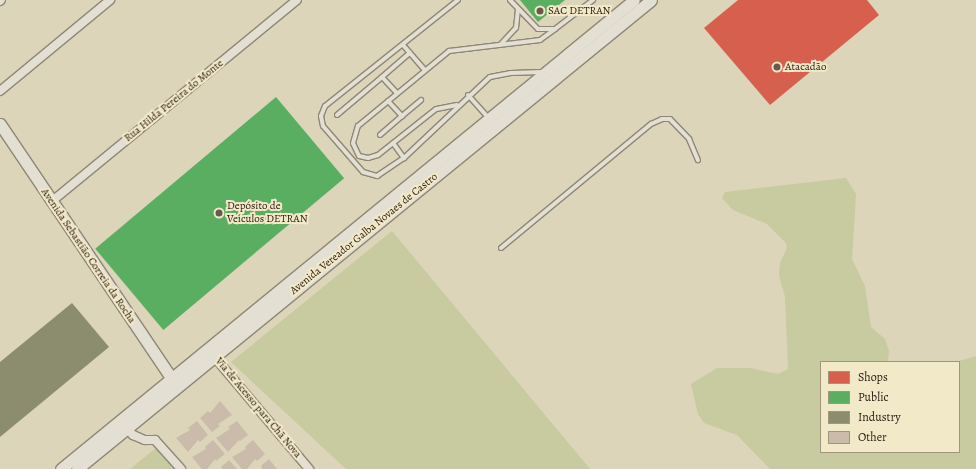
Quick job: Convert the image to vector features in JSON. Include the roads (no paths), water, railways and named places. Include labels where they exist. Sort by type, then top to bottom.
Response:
[{"type":"street","points":[[0,90],[110,0]]},
{"type":"street","name":"Rua Hilda Pereira do Monte","points":[[51,202],[297,0]]},
{"type":"street","name":"Avenida Vereador Galba Novaes de Castro","points":[[61,469],[174,382],[214,357],[492,121],[544,72],[634,0]]},
{"type":"street","name":"Avenida Vereador Galba Novaes de Castro","points":[[77,469],[126,428],[174,382],[207,347],[492,121],[651,0]]},
{"type":"street","name":"Avenida Sebastião Correia da Rocha","points":[[0,124],[51,202],[174,382]]},
{"type":"street","name":"Via de Acesso para Chã Nova","points":[[207,347],[309,469]]},
{"type":"street","points":[[126,428],[133,435],[145,440],[155,440],[181,469]]},
{"type":"lane","points":[[458,0],[325,106],[321,116],[322,126],[363,172],[370,176],[377,176],[404,158],[436,131],[468,95],[490,78],[510,73],[544,72]]},
{"type":"lane","points":[[510,0],[538,29],[555,29]]},
{"type":"lane","points":[[458,105],[436,109],[378,155],[368,158],[359,156],[353,143],[358,126],[449,51],[540,40],[593,0]]},
{"type":"lane","points":[[500,45],[516,28],[518,9]]},
{"type":"lane","points":[[403,45],[425,70]]},
{"type":"lane","points":[[337,115],[410,53]]},
{"type":"lane","points":[[382,76],[397,93]]},
{"type":"lane","points":[[468,95],[492,121]]},
{"type":"lane","points":[[380,135],[421,100]]},
{"type":"lane","points":[[388,101],[402,116]]},
{"type":"lane","points":[[501,248],[651,124],[662,119],[670,119],[689,139],[698,160]]},
{"type":"lane","points":[[393,144],[404,158]]},
{"type":"place","name":"SAC DETRAN","points":[[540,11]]},
{"type":"place","name":"Atacadão","points":[[777,67]]},
{"type":"place","name":"Depósito de Veículos DETRAN","points":[[219,213]]}]
